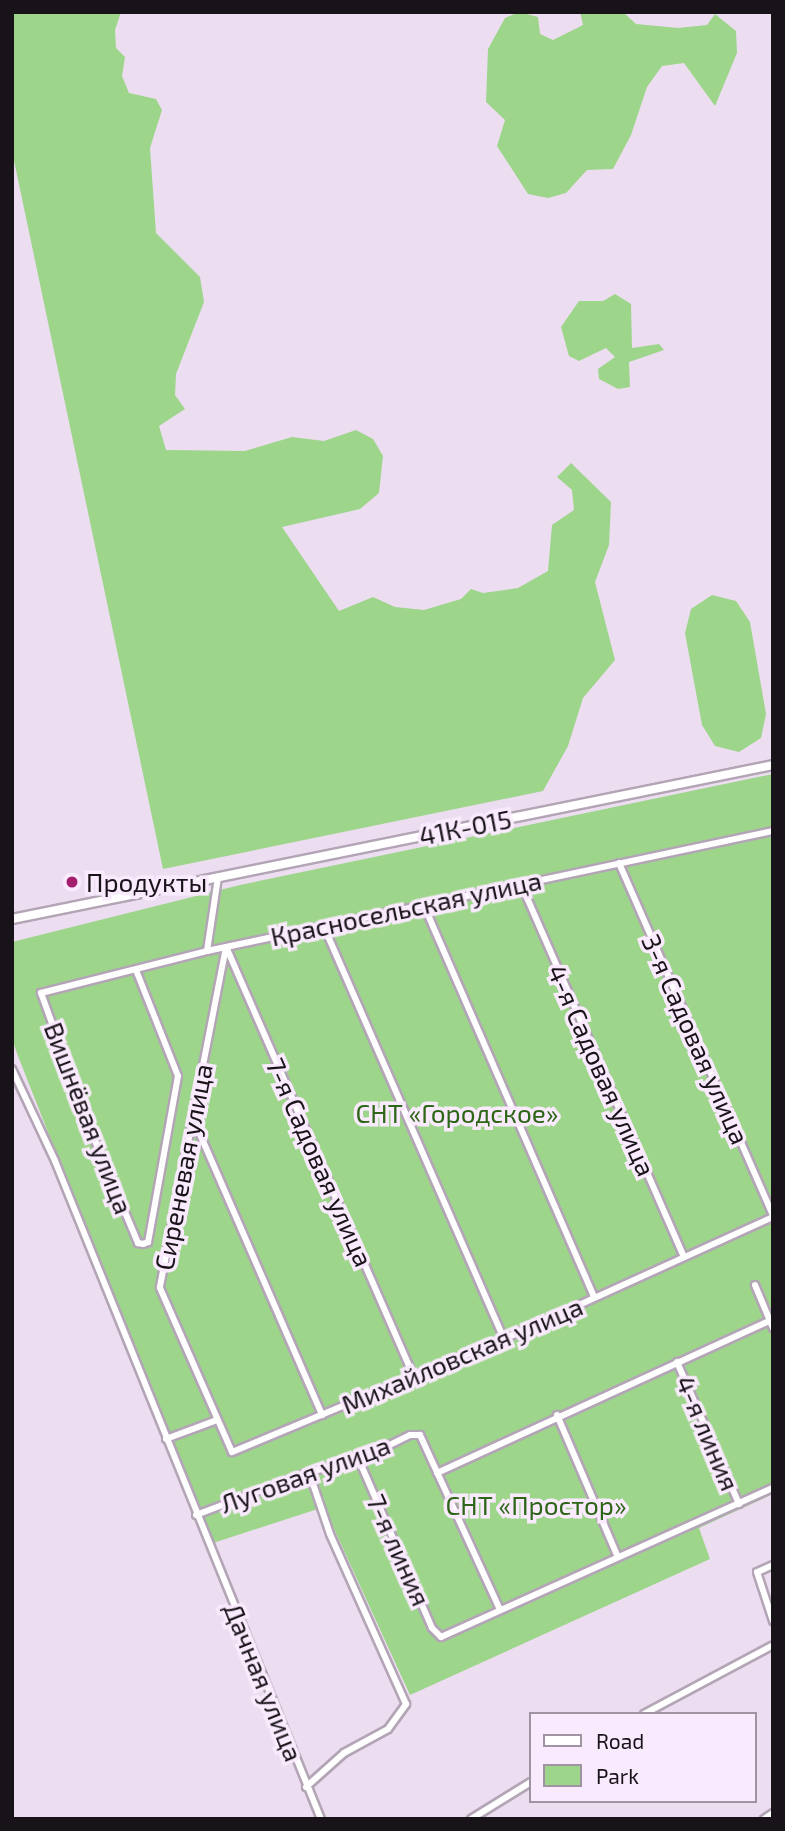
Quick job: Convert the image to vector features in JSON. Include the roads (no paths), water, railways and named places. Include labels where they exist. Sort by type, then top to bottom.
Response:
[{"type":"main road","name":"41К-015","points":[[12,919],[773,765]]},
{"type":"street","name":"Красносельская улица","points":[[41,993],[207,951],[425,908],[521,884],[773,831]]},
{"type":"street","name":"3-я Садовая улица","points":[[619,863],[773,1216]]},
{"type":"street","points":[[207,951],[218,877]]},
{"type":"street","name":"4-я Садовая улица","points":[[521,884],[684,1257]]},
{"type":"street","points":[[425,908],[594,1297]]},
{"type":"street","points":[[324,927],[504,1339]]},
{"type":"street","name":"Сиреневая улица","points":[[217,1420],[160,1288],[226,947]]},
{"type":"street","name":"7-я Садовая улица","points":[[226,947],[414,1377]]},
{"type":"street","name":"Вишнёвая улица","points":[[41,993],[138,1243],[148,1242],[178,1076],[136,970]]},
{"type":"street","name":"Дачная улица","points":[[12,1069],[55,1161],[321,1819]]},
{"type":"street","points":[[192,1116],[322,1415]]},
{"type":"street","name":"Михайловская улица","points":[[217,1420],[232,1452],[504,1339],[773,1216]]},
{"type":"street","points":[[755,1285],[773,1328]]},
{"type":"street","points":[[771,1320],[557,1415],[437,1473],[500,1610],[617,1555],[773,1488]]},
{"type":"street","name":"4-я линия","points":[[677,1362],[739,1504]]},
{"type":"street","points":[[557,1415],[617,1555]]},
{"type":"street","points":[[166,1439],[217,1420]]},
{"type":"street","name":"Луговая улица","points":[[196,1515],[309,1472],[359,1460],[415,1434],[426,1445],[437,1473]]},
{"type":"street","name":"7-я линия","points":[[359,1460],[432,1628],[442,1637],[500,1610]]},
{"type":"street","points":[[306,1787],[344,1753],[388,1729],[406,1704],[330,1534],[309,1472]]},
{"type":"street","points":[[773,1565],[757,1572],[773,1621]]},
{"type":"street","points":[[648,1712],[773,1644]]},
{"type":"street","points":[[471,1819],[530,1783]]},
{"type":"street","points":[[764,1819],[773,1813]]},
{"type":"place","name":"Продукты","points":[[72,882]]},
{"type":"park label","name":"СНТ «Городское»","points":[[457,1113]]},
{"type":"park label","name":"СНТ «Простор»","points":[[536,1505]]}]
